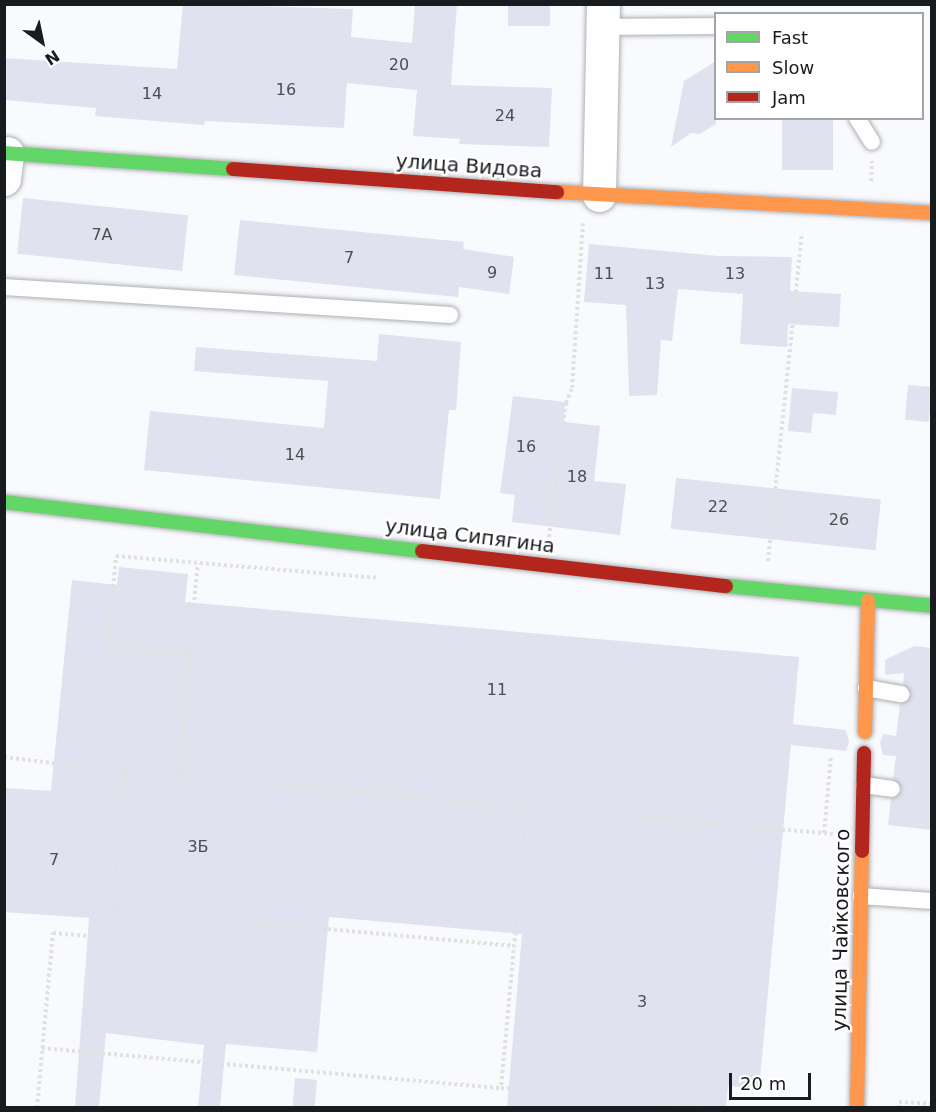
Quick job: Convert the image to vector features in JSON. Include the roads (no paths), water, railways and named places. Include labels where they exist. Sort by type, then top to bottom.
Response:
[{"type":"street","points":[[591,204],[603,16]]},
{"type":"street","name":"улица Видова","points":[[5,162],[591,204],[932,213]]},
{"type":"street","name":"улица Сипягина","points":[[4,502],[868,601],[932,606]]},
{"type":"street","points":[[865,732],[868,601]]},
{"type":"street","name":"улица Чайковского","points":[[857,1107],[864,753]]},
{"type":"lane","points":[[603,16],[714,26]]},
{"type":"lane","points":[[858,120],[872,142]]},
{"type":"lane","points":[[4,287],[450,315]]},
{"type":"lane","points":[[867,688],[902,694]]},
{"type":"lane","points":[[864,785],[892,789]]},
{"type":"lane","points":[[861,896],[932,901]]}]
